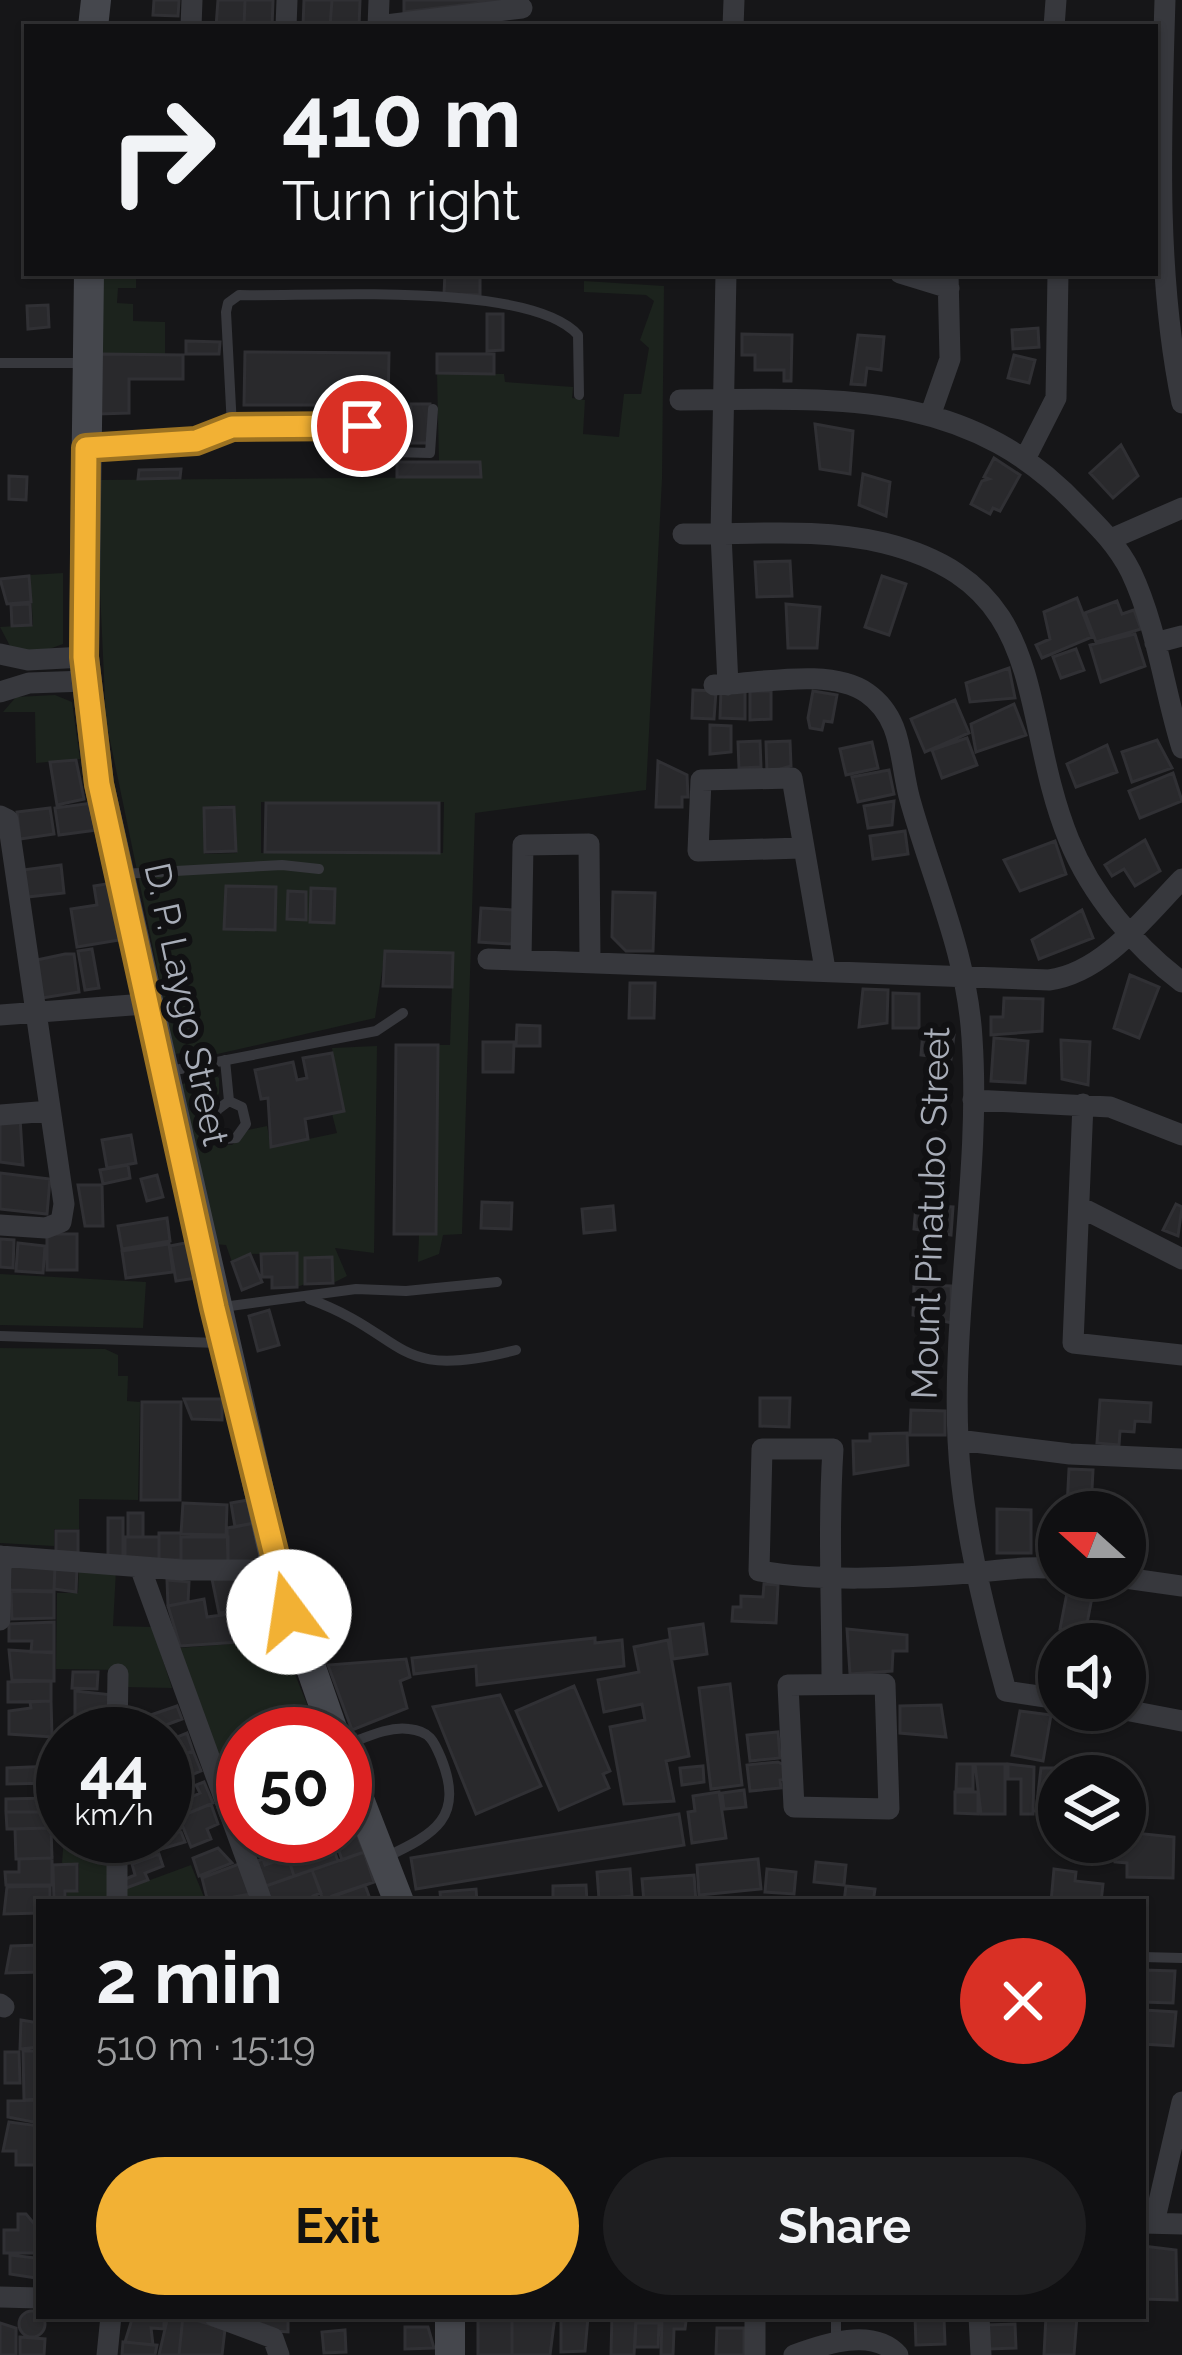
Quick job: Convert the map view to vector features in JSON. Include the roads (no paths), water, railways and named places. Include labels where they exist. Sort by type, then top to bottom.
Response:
[{"type":"main road","name":"D. P. Laygo Street","points":[[89,276],[85,669],[99,784],[222,1342],[278,1570],[325,1707]]},
{"type":"main road","points":[[372,1830],[398,1899]]},
{"type":"main road","points":[[450,2319],[450,2355]]},
{"type":"street","points":[[1166,0],[1161,123],[1169,319],[1182,403]]},
{"type":"street","points":[[452,24],[523,12]]},
{"type":"street","points":[[721,534],[726,276]]},
{"type":"street","points":[[1026,457],[1056,398],[1058,276]]},
{"type":"street","points":[[931,413],[950,358],[949,280]]},
{"type":"street","points":[[680,400],[862,401],[931,413],[1026,457],[1111,539],[1131,573],[1182,748]]},
{"type":"street","points":[[1111,539],[1182,508]]},
{"type":"street","points":[[682,533],[821,535],[885,543],[944,567],[990,602],[1012,632],[1027,675],[1069,840],[1129,932],[1182,982]]},
{"type":"street","name":"Mount Pinatubo Street","points":[[721,534],[721,685],[825,681],[867,693],[888,713],[963,975],[974,1100],[958,1441],[979,1573],[1006,1690],[1038,1695]]},
{"type":"street","points":[[1155,643],[1182,636]]},
{"type":"street","points":[[4,656],[85,669],[4,690],[4,656]]},
{"type":"street","points":[[802,848],[698,851],[701,780],[792,778],[825,969]]},
{"type":"street","points":[[0,815],[8,820],[9,901],[35,1013],[64,1204],[61,1222],[46,1228],[0,1225]]},
{"type":"street","points":[[521,959],[524,845],[589,844],[590,961]]},
{"type":"street","points":[[488,959],[1064,978],[1129,932],[1182,879]]},
{"type":"street","points":[[0,1015],[146,1004]]},
{"type":"street","points":[[974,1100],[1083,1104],[1133,1113],[1182,1135]]},
{"type":"street","points":[[1083,1104],[1073,1343],[1182,1355]]},
{"type":"street","points":[[0,1115],[50,1111]]},
{"type":"street","points":[[1082,1208],[1182,1259]]},
{"type":"street","points":[[958,1441],[1070,1454],[1182,1459]]},
{"type":"street","points":[[832,1684],[832,1575],[832,1449],[762,1450],[759,1570],[832,1575],[1038,1570]]},
{"type":"street","points":[[0,1620],[0,1556],[140,1567],[278,1570]]},
{"type":"street","points":[[140,1567],[261,1899]]},
{"type":"street","points":[[1146,1581],[1182,1586]]},
{"type":"street","points":[[117,1707],[118,1674]]},
{"type":"street","points":[[788,1684],[832,1684],[885,1684],[889,1809],[794,1807],[788,1684]]},
{"type":"street","points":[[1146,1714],[1182,1721]]},
{"type":"street","points":[[117,1863],[117,1899]]},
{"type":"street","points":[[1182,2102],[1149,2223],[1182,2224]]},
{"type":"street","points":[[0,2297],[36,2297]]},
{"type":"street","points":[[107,2355],[111,2319]]},
{"type":"street","points":[[222,2319],[273,2338],[279,2355]]},
{"type":"street","points":[[754,2355],[755,2319]]},
{"type":"street","points":[[979,2319],[980,2355]]},
{"type":"street","points":[[794,2355],[836,2342],[882,2342],[898,2355]]},
{"type":"lane","points":[[232,427],[226,312],[239,296],[492,301],[539,309],[578,335],[579,395]]},
{"type":"lane","points":[[0,362],[88,363]]},
{"type":"lane","points":[[86,448],[196,441],[232,427],[362,426],[393,452],[430,453],[433,409]]},
{"type":"lane","points":[[118,874],[282,865],[320,868]]},
{"type":"lane","points":[[160,1072],[376,1031],[403,1013]]},
{"type":"lane","points":[[225,1060],[229,1101]]},
{"type":"lane","points":[[214,1308],[356,1289],[406,1292],[497,1282]]},
{"type":"lane","points":[[306,1298],[427,1362],[458,1364],[516,1350]]},
{"type":"lane","points":[[0,1336],[209,1346],[222,1342]]},
{"type":"lane","points":[[372,1736],[392,1729],[433,1737],[451,1782],[451,1801],[436,1828],[383,1858]]},
{"type":"lane","points":[[1146,1957],[1182,1958]]},
{"type":"lane","points":[[836,2319],[836,2342]]}]
